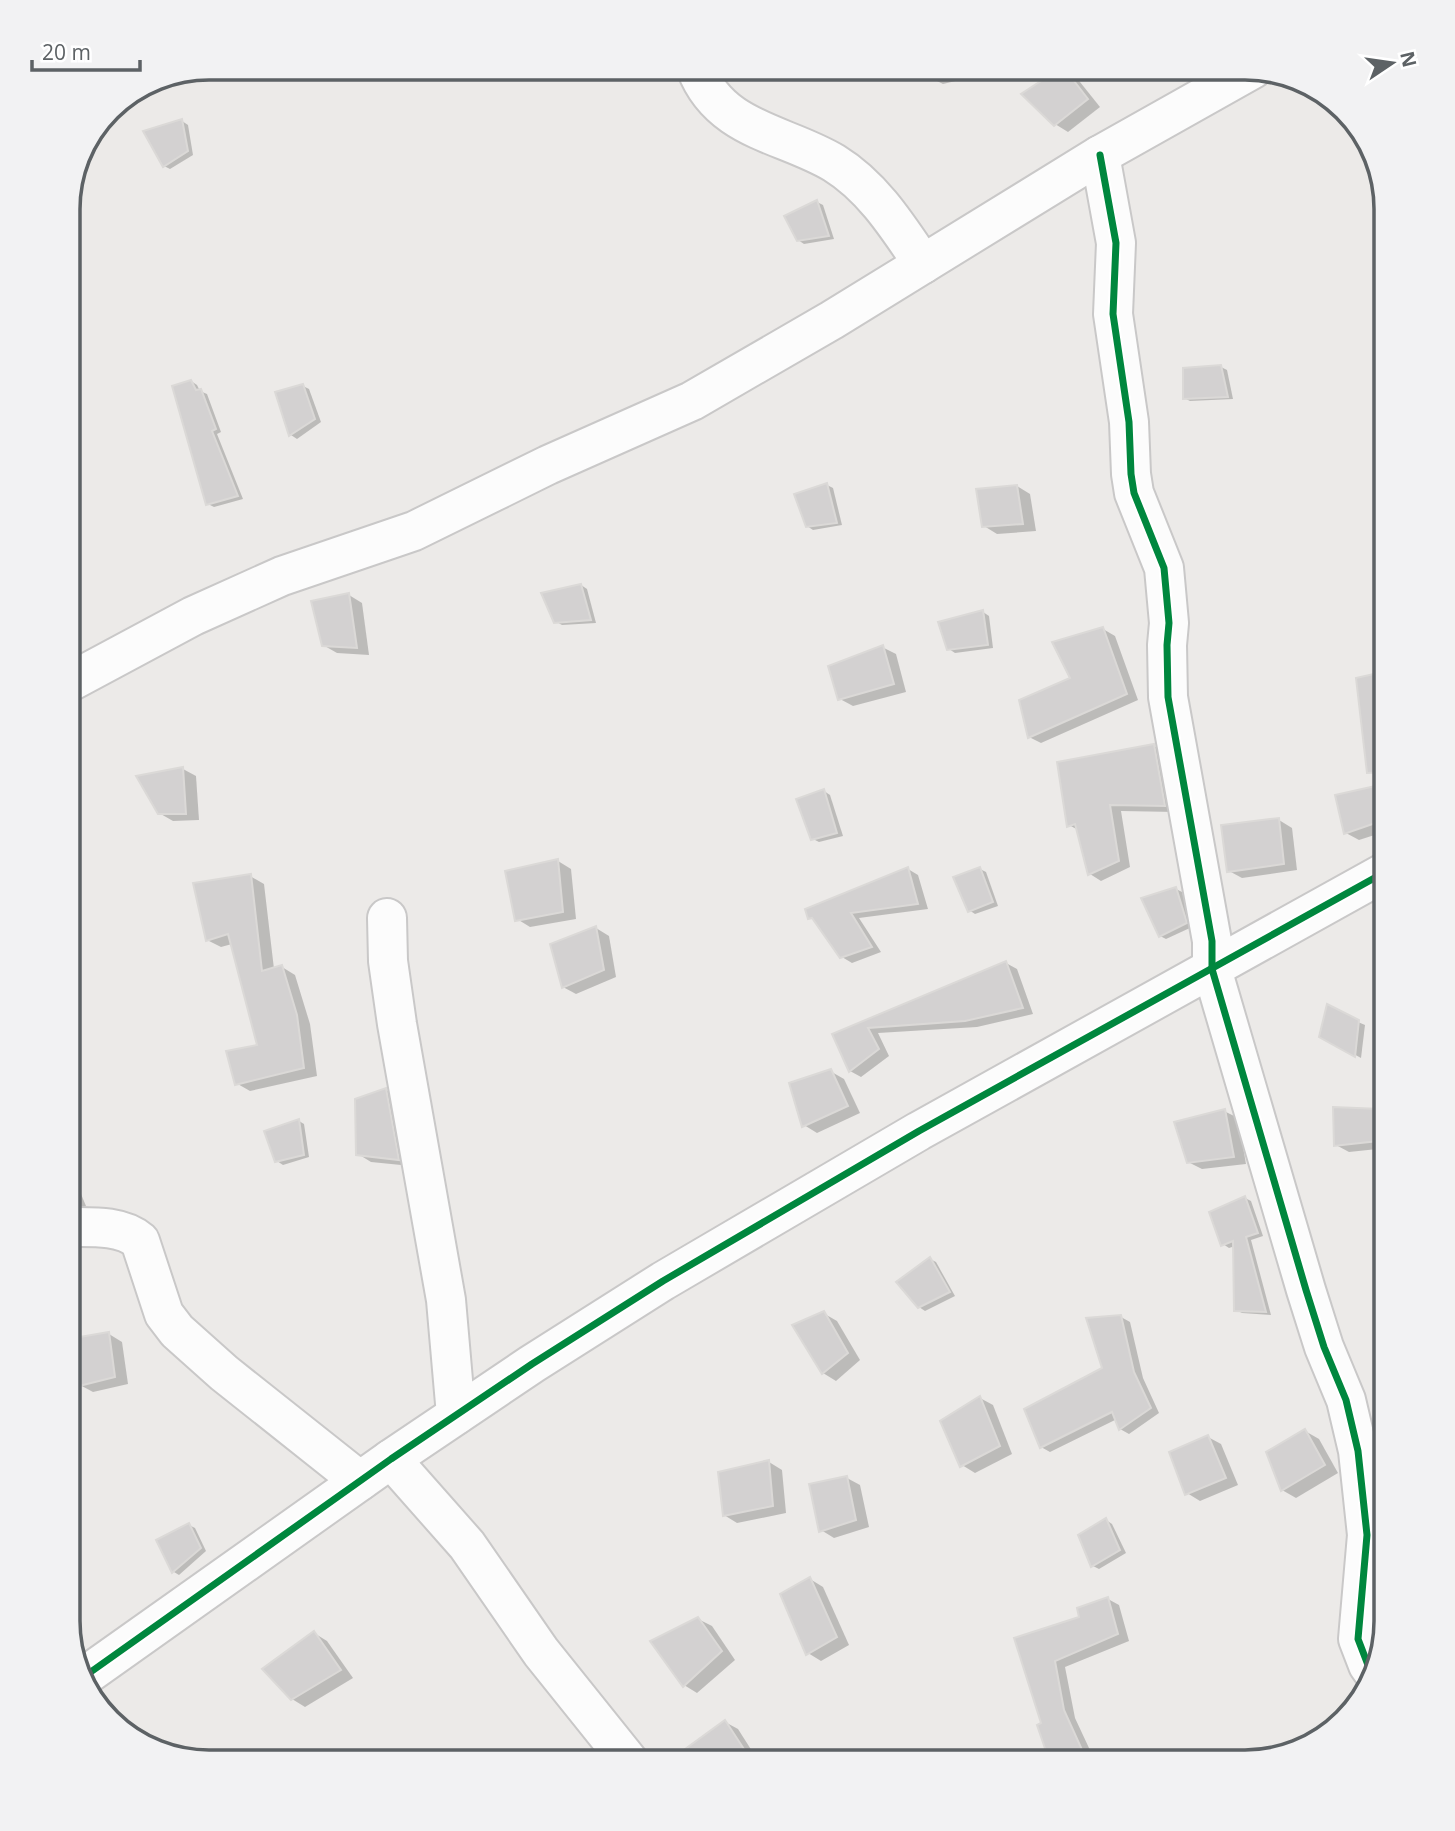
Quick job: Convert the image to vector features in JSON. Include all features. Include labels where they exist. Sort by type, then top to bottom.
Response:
[{"type":"street","points":[[703,80],[717,103],[734,118],[835,164],[862,185],[893,219],[923,264]]},
{"type":"street","points":[[81,676],[193,616],[282,576],[414,531],[548,465],[691,401],[923,264],[1100,155],[1232,81]]},
{"type":"street","points":[[1100,155],[1116,243],[1113,314],[1129,422],[1130,474],[1134,493],[1164,568],[1169,623],[1168,697],[1212,941],[1212,969],[1306,1290],[1324,1347],[1346,1400],[1358,1451],[1367,1535],[1358,1639],[1368,1661]]},
{"type":"street","points":[[91,1672],[391,1459],[532,1364],[674,1275],[919,1131],[1374,878]]},
{"type":"street","points":[[387,918],[388,961],[446,1300],[456,1415]]},
{"type":"street","points":[[80,1228],[115,1230],[134,1235],[140,1241],[164,1314],[177,1331],[224,1373],[360,1481]]},
{"type":"street","points":[[391,1459],[467,1545],[541,1652],[620,1750]]},
{"type":"building","points":[[1041,81],[1074,81],[1088,99],[1054,126],[1021,94]]},
{"type":"building","points":[[182,119],[188,151],[163,167],[143,131]]},
{"type":"building","points":[[817,200],[829,236],[797,241],[784,216]]},
{"type":"building","points":[[1221,365],[1228,397],[1183,399],[1183,368]]},
{"type":"building","points":[[191,380],[196,390],[201,389],[216,429],[212,431],[238,496],[206,505],[172,386]]},
{"type":"building","points":[[303,384],[315,419],[289,436],[275,392]]},
{"type":"building","points":[[827,483],[837,523],[806,527],[794,494]]},
{"type":"building","points":[[1017,485],[1023,524],[982,527],[976,489]]},
{"type":"building","points":[[581,584],[591,620],[554,623],[541,593]]},
{"type":"building","points":[[349,593],[357,648],[322,646],[311,601]]},
{"type":"building","points":[[983,610],[988,645],[947,650],[938,622]]},
{"type":"building","points":[[1103,627],[1127,694],[1028,738],[1019,700],[1070,678],[1052,642]]},
{"type":"building","points":[[883,645],[894,684],[838,700],[828,666]]},
{"type":"building","points":[[1374,674],[1374,773],[1367,773],[1356,678]]},
{"type":"building","points":[[1154,744],[1165,806],[1110,805],[1119,861],[1088,875],[1075,824],[1067,827],[1057,762]]},
{"type":"building","points":[[183,767],[186,814],[158,814],[136,776]]},
{"type":"building","points":[[1374,786],[1374,824],[1344,834],[1335,795]]},
{"type":"building","points":[[824,789],[837,833],[811,840],[796,799]]},
{"type":"building","points":[[1279,818],[1284,864],[1227,872],[1221,825]]},
{"type":"building","points":[[558,859],[563,912],[515,921],[505,871]]},
{"type":"building","points":[[908,867],[918,904],[851,913],[872,947],[840,958],[812,918],[808,919],[805,909]]},
{"type":"building","points":[[980,867],[993,902],[968,912],[953,877]]},
{"type":"building","points":[[251,874],[262,971],[282,965],[297,1015],[304,1068],[235,1085],[226,1051],[257,1045],[228,934],[206,941],[193,883]]},
{"type":"building","points":[[1176,887],[1187,923],[1159,937],[1141,898]]},
{"type":"building","points":[[596,926],[604,970],[562,988],[550,944]]},
{"type":"building","points":[[1006,961],[1023,1008],[965,1021],[868,1028],[879,1049],[849,1072],[832,1034]]},
{"type":"building","points":[[1327,1004],[1359,1020],[1355,1057],[1319,1037]]},
{"type":"building","points":[[831,1069],[848,1106],[802,1127],[789,1083]]},
{"type":"building","points":[[386,1088],[399,1160],[356,1155],[355,1099]]},
{"type":"building","points":[[1333,1107],[1374,1109],[1374,1141],[1334,1146]]},
{"type":"building","points":[[1225,1109],[1234,1157],[1187,1163],[1174,1122]]},
{"type":"building","points":[[299,1119],[304,1155],[275,1162],[264,1131]]},
{"type":"building","points":[[1245,1196],[1258,1233],[1246,1237],[1266,1312],[1234,1311],[1233,1241],[1221,1246],[1209,1212]]},
{"type":"building","points":[[930,1257],[950,1292],[918,1308],[896,1282]]},
{"type":"building","points":[[824,1311],[848,1353],[822,1374],[792,1325]]},
{"type":"building","points":[[1121,1315],[1134,1372],[1151,1408],[1119,1430],[1112,1412],[1040,1448],[1024,1409],[1102,1368],[1086,1318]]},
{"type":"building","points":[[109,1332],[115,1377],[80,1386],[80,1337]]},
{"type":"building","points":[[980,1396],[1000,1446],[960,1467],[940,1421]]},
{"type":"building","points":[[1305,1429],[1325,1465],[1281,1491],[1266,1452]]},
{"type":"building","points":[[1208,1435],[1226,1478],[1185,1495],[1169,1452]]},
{"type":"building","points":[[769,1460],[773,1506],[723,1516],[718,1472]]},
{"type":"building","points":[[847,1476],[856,1520],[819,1532],[809,1484]]},
{"type":"building","points":[[1106,1518],[1120,1550],[1091,1567],[1078,1535]]},
{"type":"building","points":[[189,1523],[201,1548],[172,1573],[156,1540]]},
{"type":"building","points":[[810,1577],[837,1637],[806,1655],[780,1594]]},
{"type":"building","points":[[1108,1597],[1118,1634],[1055,1661],[1064,1710],[1082,1750],[1046,1750],[1037,1725],[1041,1723],[1014,1638],[1079,1617],[1077,1608]]},
{"type":"building","points":[[698,1617],[722,1651],[683,1687],[650,1641]]},
{"type":"building","points":[[314,1631],[341,1670],[291,1700],[262,1669]]},
{"type":"building","points":[[725,1720],[745,1750],[684,1750]]},
{"type":"cycle path","points":[[1100,155],[1116,243],[1113,314],[1129,422],[1131,474],[1134,493],[1164,568],[1169,623],[1168,697],[1212,941],[1212,969],[1306,1290],[1324,1347],[1346,1400],[1358,1451],[1367,1535],[1358,1639],[1367,1663]]},
{"type":"cycle path","points":[[91,1672],[391,1459],[532,1364],[663,1281],[919,1131],[1374,878]]}]
